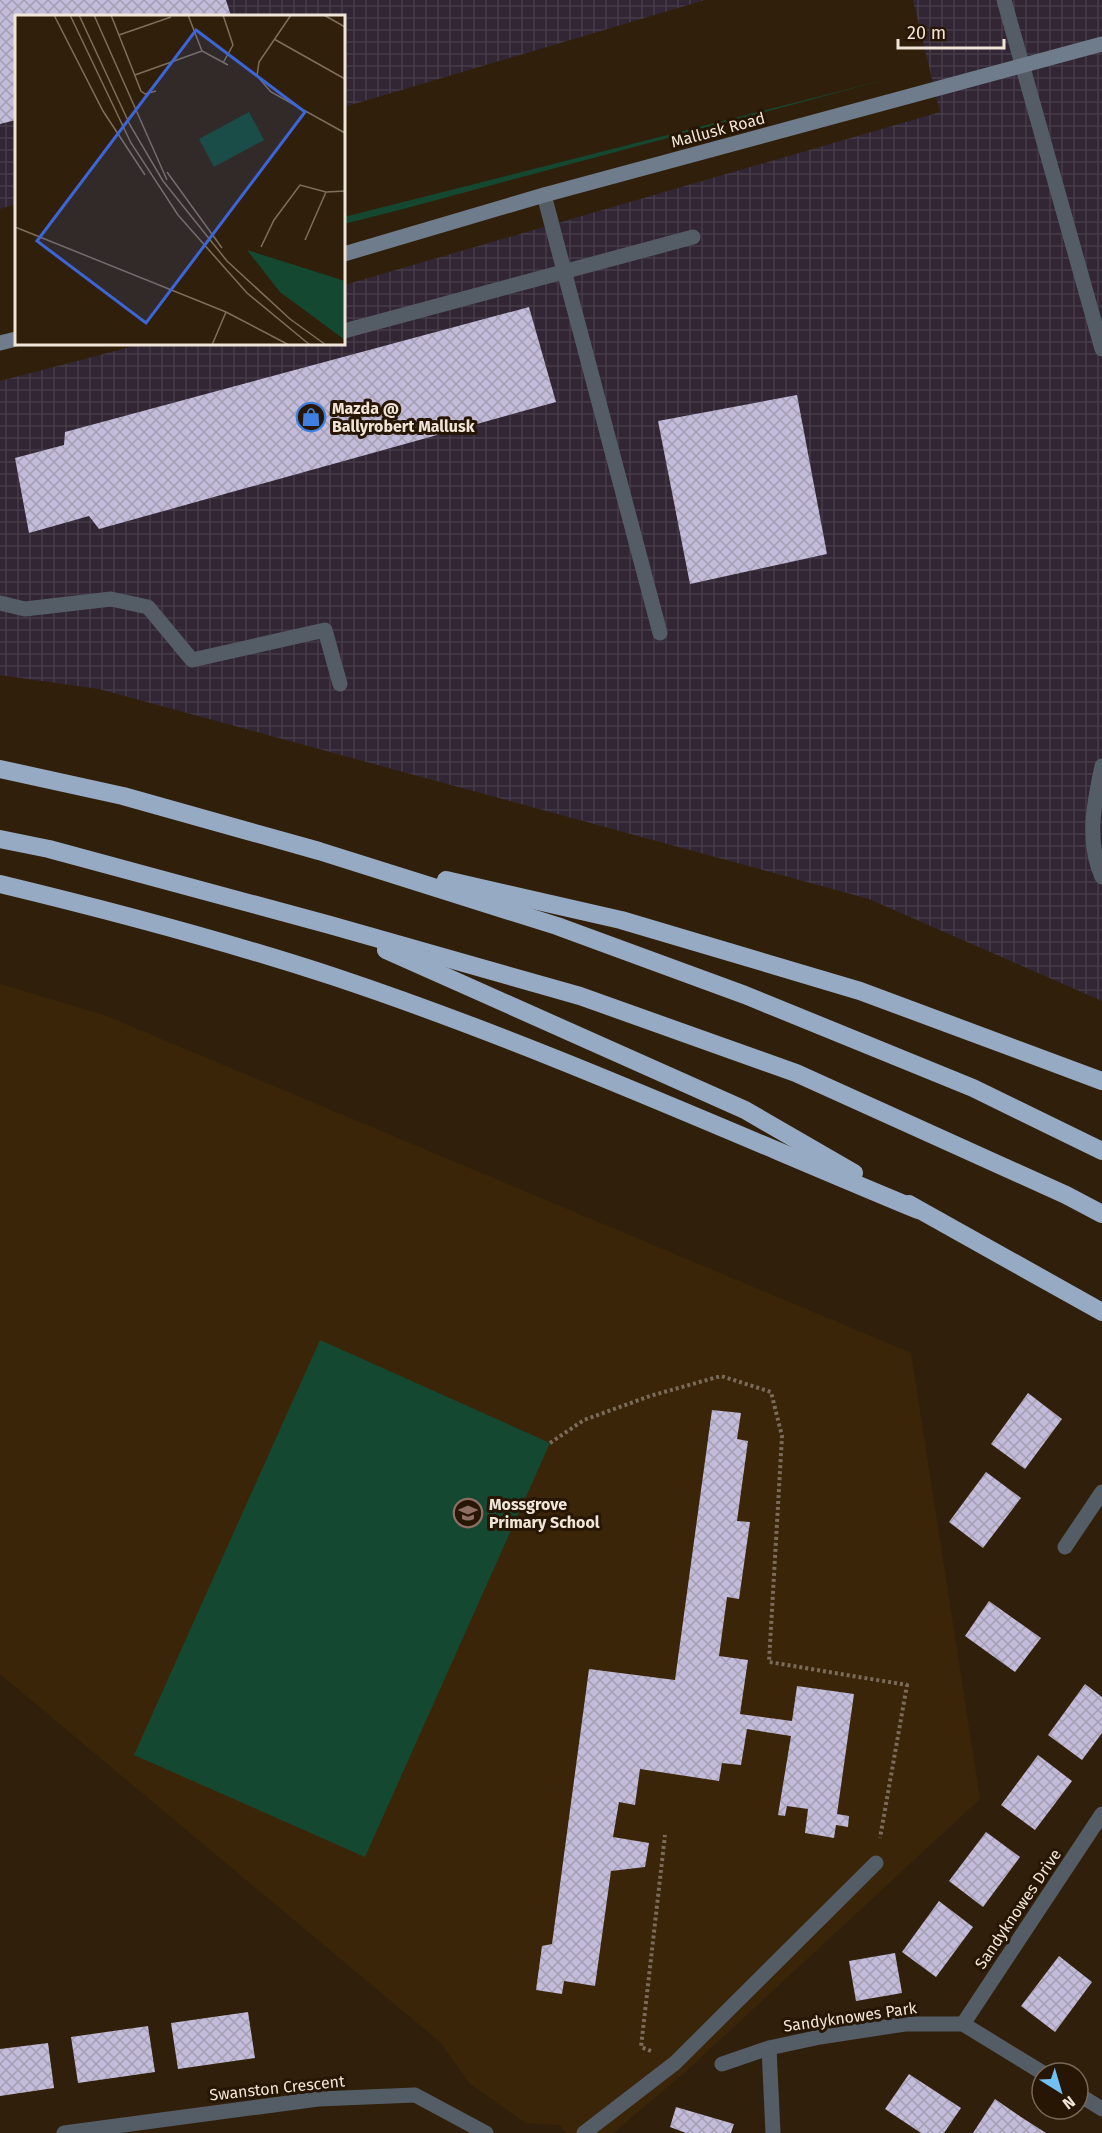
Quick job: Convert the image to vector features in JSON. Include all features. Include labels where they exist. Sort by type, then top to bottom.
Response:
[{"type":"highway","points":[[0,769],[123,796],[319,852],[556,926],[745,995],[973,1088],[1102,1151]]},
{"type":"highway","points":[[0,839],[49,849],[330,925],[580,996],[796,1073],[1066,1195],[1102,1214]]},
{"type":"highway","points":[[319,852],[621,920],[747,956],[860,991],[1102,1081]]},
{"type":"highway","points":[[0,884],[94,907],[335,977],[520,1045],[918,1209]]},
{"type":"highway","points":[[330,925],[745,1110],[1102,1312]]},
{"type":"main road","name":"Mallusk Road","points":[[345,254],[544,195],[1102,44]]},
{"type":"main road","points":[[0,343],[15,339]]},
{"type":"street","points":[[1004,0],[1102,349]]},
{"type":"street","points":[[544,195],[660,633]]},
{"type":"street","points":[[345,331],[693,237]]},
{"type":"street","points":[[0,603],[25,609],[111,599],[148,607],[192,660],[325,630],[340,684]]},
{"type":"street","points":[[1102,766],[1093,808],[1094,858],[1102,877]]},
{"type":"street","points":[[1065,1547],[1102,1492]]},
{"type":"street","name":"Sandyknowes Drive","points":[[963,2024],[1102,1814]]},
{"type":"street","points":[[584,2133],[675,2063],[876,1863]]},
{"type":"street","name":"Sandyknowes Park","points":[[722,2064],[769,2048],[905,2024],[963,2024]]},
{"type":"street","points":[[963,2024],[1030,2065]]},
{"type":"street","points":[[769,2048],[773,2133]]},
{"type":"street","name":"Swanston Crescent","points":[[63,2133],[318,2099],[415,2095],[486,2133]]},
{"type":"path","points":[[550,1443],[584,1420],[650,1396],[721,1376],[771,1392],[783,1436],[769,1662],[908,1685],[876,1863]]},
{"type":"path","points":[[665,1835],[641,2047],[675,2063]]},
{"type":"shaded area","points":[[0,0],[705,0],[345,107],[345,15],[15,15],[15,204],[0,209]]},
{"type":"shaded area","points":[[913,0],[1102,0],[1102,1001],[869,899],[99,689],[0,675],[0,381],[138,345],[345,345],[345,285],[940,112]]},
{"type":"shaded area","name":"Mossgrove Primary School","points":[[0,984],[104,1015],[911,1353],[980,1799],[683,2074],[613,2133],[566,2133],[560,2125],[525,2123],[469,2083],[441,2043],[0,1674]]},
{"type":"green space","points":[[888,79],[345,224],[345,217]]},
{"type":"green space","points":[[320,1340],[550,1443],[365,1857],[134,1755]]},
{"type":"building","points":[[0,0],[226,0],[231,15],[15,15],[15,120],[0,124]]},
{"type":"building","name":"Mazda @ Ballyrobert Mallusk","points":[[529,307],[556,402],[99,529],[89,516],[29,533],[15,458],[64,445],[65,432]]},
{"type":"building","points":[[797,395],[827,554],[690,584],[658,421]]},
{"type":"building","points":[[1028,1393],[1062,1419],[1025,1469],[991,1444]]},
{"type":"building","points":[[712,1410],[741,1413],[737,1439],[748,1441],[737,1521],[750,1522],[739,1599],[727,1597],[719,1656],[748,1660],[740,1714],[792,1721],[797,1686],[854,1694],[837,1814],[849,1816],[848,1827],[836,1825],[834,1838],[805,1833],[808,1809],[787,1806],[785,1816],[778,1815],[791,1736],[747,1729],[741,1765],[722,1763],[719,1781],[640,1769],[635,1805],[619,1802],[613,1837],[649,1843],[645,1867],[611,1871],[595,1986],[564,1981],[562,1994],[536,1990],[542,1946],[552,1944],[589,1669],[675,1680]]},
{"type":"building","points":[[986,1472],[1021,1498],[983,1548],[949,1522]]},
{"type":"building","points":[[989,1601],[1041,1638],[1015,1672],[965,1636]]},
{"type":"building","points":[[1085,1684],[1102,1697],[1102,1733],[1082,1760],[1048,1735]]},
{"type":"building","points":[[1038,1755],[1072,1781],[1035,1830],[1001,1805]]},
{"type":"building","points":[[986,1832],[1020,1857],[983,1907],[949,1881]]},
{"type":"building","points":[[939,1901],[973,1927],[936,1977],[902,1952]]},
{"type":"building","points":[[895,1953],[902,1993],[856,2001],[849,1961]]},
{"type":"building","points":[[1059,1956],[1092,1982],[1055,2032],[1021,2006]]},
{"type":"building","points":[[248,2012],[255,2058],[178,2069],[171,2023]]},
{"type":"building","points":[[148,2026],[155,2072],[78,2083],[71,2037]]},
{"type":"building","points":[[48,2043],[54,2088],[0,2096],[0,2049]]},
{"type":"building","points":[[909,2074],[961,2108],[944,2133],[921,2133],[885,2109]]},
{"type":"building","points":[[995,2099],[1021,2117],[1046,2133],[973,2133]]},
{"type":"building","points":[[676,2107],[734,2124],[731,2133],[686,2133],[670,2127]]},
{"type":"place","name":"Mazda @ Ballyrobert Mallusk","points":[[311,417]]},
{"type":"place","name":"Mossgrove Primary School","points":[[468,1513]]}]
